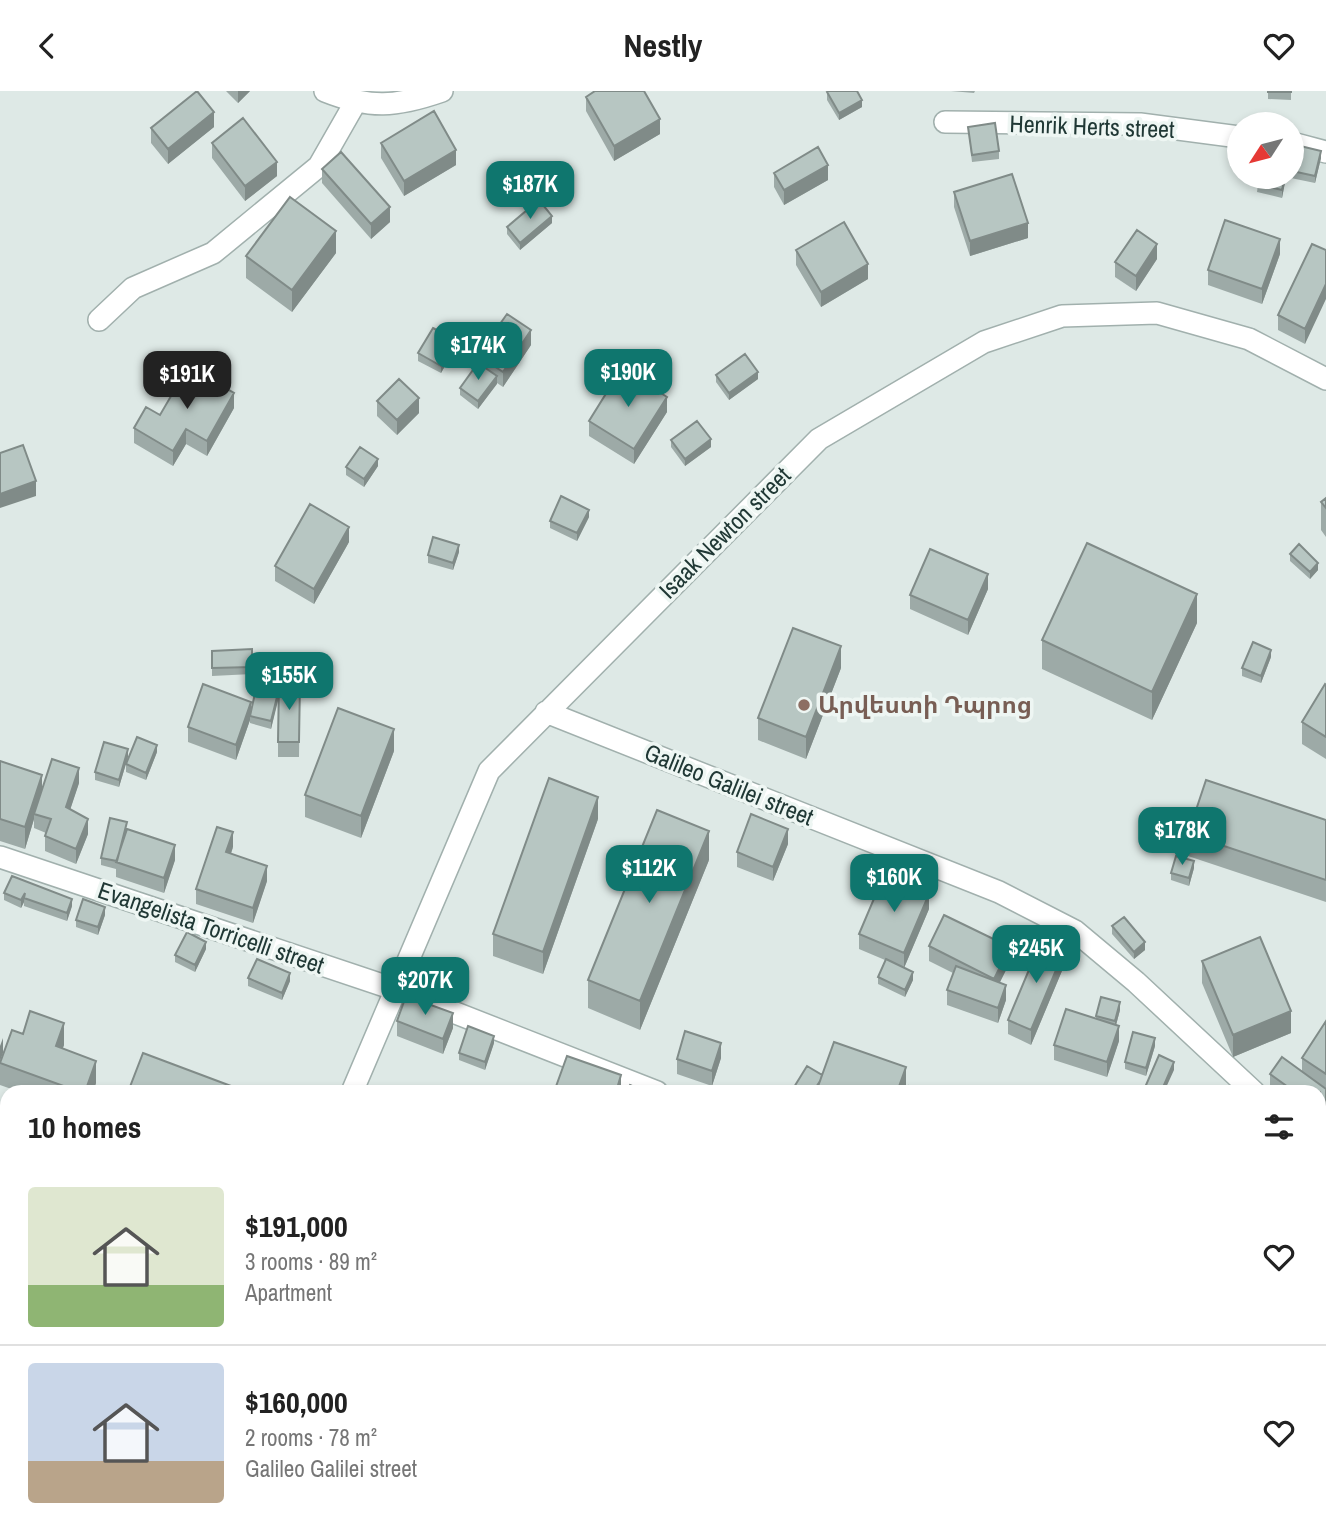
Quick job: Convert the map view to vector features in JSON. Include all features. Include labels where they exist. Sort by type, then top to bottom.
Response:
[{"type":"street","points":[[326,91],[355,103],[395,104],[442,91]]},
{"type":"street","points":[[99,320],[133,288],[213,253],[319,166],[355,103]]},
{"type":"street","name":"Henrik Herts street","points":[[945,122],[1140,124],[1227,135]]},
{"type":"street","points":[[1304,146],[1326,152]]},
{"type":"street","name":"Isaak Newton street","points":[[355,1085],[489,771],[819,439],[984,342],[1062,316],[1157,313],[1249,339],[1326,379]]},
{"type":"street","name":"Galileo Galilei street","points":[[546,712],[999,892],[1075,931],[1136,982],[1246,1085]]},
{"type":"street","name":"Evangelista Torricelli street","points":[[0,857],[397,990],[639,1085]]},
{"type":"building","points":[[197,91],[214,112],[168,149],[151,128]]},
{"type":"building","points":[[595,91],[644,91],[660,119],[614,146],[586,97]]},
{"type":"building","points":[[857,91],[862,100],[839,113],[827,92]]},
{"type":"building","points":[[434,111],[456,150],[404,181],[381,143]]},
{"type":"building","points":[[243,118],[277,162],[245,186],[212,143]]},
{"type":"building","points":[[995,123],[999,151],[972,155],[968,127]]},
{"type":"building","points":[[818,147],[828,165],[784,190],[774,173]]},
{"type":"building","points":[[1304,147],[1321,151],[1315,176],[1304,174]]},
{"type":"building","points":[[341,152],[390,207],[371,224],[322,169]]},
{"type":"building","points":[[1012,174],[1028,223],[970,241],[954,192]]},
{"type":"building","points":[[290,197],[336,231],[292,290],[246,256]]},
{"type":"building","points":[[539,200],[552,216],[520,243],[507,227]]},
{"type":"building","points":[[1225,220],[1280,239],[1262,289],[1208,270]]},
{"type":"building","points":[[844,222],[868,264],[821,292],[796,250]]},
{"type":"building","points":[[1137,230],[1157,244],[1136,276],[1115,262]]},
{"type":"building","points":[[1312,244],[1326,250],[1326,284],[1305,329],[1278,315]]},
{"type":"building","points":[[507,314],[531,330],[503,372],[478,355]]},
{"type":"building","points":[[433,328],[455,340],[441,366],[418,353]]},
{"type":"building","points":[[745,354],[758,372],[729,393],[716,375]]},
{"type":"building","points":[[478,363],[497,376],[478,401],[460,388]]},
{"type":"building","points":[[188,367],[234,393],[207,441],[186,429],[173,451],[134,428],[146,407],[160,415]]},
{"type":"building","points":[[622,368],[667,397],[634,449],[589,421]]},
{"type":"building","points":[[399,379],[419,398],[397,420],[377,401]]},
{"type":"building","points":[[697,421],[711,439],[685,459],[671,440]]},
{"type":"building","points":[[23,445],[36,481],[0,494],[0,453]]},
{"type":"building","points":[[360,447],[378,459],[364,479],[346,467]]},
{"type":"building","points":[[561,496],[589,510],[577,533],[550,521]]},
{"type":"building","points":[[310,504],[349,527],[314,589],[275,566]]},
{"type":"building","points":[[433,537],[459,545],[453,563],[428,555]]},
{"type":"building","points":[[1087,543],[1197,594],[1152,692],[1042,640]]},
{"type":"building","points":[[1299,544],[1318,563],[1310,572],[1290,554]]},
{"type":"building","points":[[930,549],[988,574],[968,620],[910,595]]},
{"type":"building","points":[[793,628],[841,646],[806,737],[758,718]]},
{"type":"building","points":[[1253,642],[1271,650],[1261,676],[1242,668]]},
{"type":"building","points":[[252,649],[252,667],[212,668],[212,651]]},
{"type":"building","points":[[279,682],[300,682],[299,742],[278,742]]},
{"type":"building","points":[[203,684],[251,702],[236,745],[188,727]]},
{"type":"building","points":[[257,684],[279,689],[271,721],[250,716]]},
{"type":"building","points":[[1326,685],[1326,737],[1302,722]]},
{"type":"building","points":[[338,708],[394,729],[361,816],[305,795]]},
{"type":"building","points":[[137,737],[157,745],[146,773],[126,764]]},
{"type":"building","points":[[104,742],[128,749],[119,780],[95,772]]},
{"type":"building","points":[[52,759],[79,768],[66,807],[88,819],[76,849],[45,836],[51,819],[34,814]]},
{"type":"building","points":[[0,761],[42,775],[25,827],[0,819]]},
{"type":"building","points":[[549,778],[598,797],[543,952],[493,934]]},
{"type":"building","points":[[1206,780],[1326,820],[1326,880],[1188,834]]},
{"type":"building","points":[[657,810],[709,831],[640,1001],[588,980]]},
{"type":"building","points":[[751,814],[788,829],[773,867],[737,852]]},
{"type":"building","points":[[110,818],[127,822],[117,861],[101,858]]},
{"type":"building","points":[[217,827],[233,832],[226,852],[267,866],[253,908],[196,889]]},
{"type":"building","points":[[127,829],[175,845],[164,878],[116,862]]},
{"type":"building","points":[[1176,856],[1194,861],[1189,878],[1171,873]]},
{"type":"building","points":[[884,875],[929,894],[904,953],[859,934]]},
{"type":"building","points":[[12,876],[72,899],[67,913],[24,898],[25,893],[21,900],[4,893]]},
{"type":"building","points":[[83,899],[105,907],[98,927],[76,920]]},
{"type":"building","points":[[944,915],[1010,947],[994,979],[929,946]]},
{"type":"building","points":[[1124,917],[1145,942],[1134,952],[1112,926]]},
{"type":"building","points":[[187,932],[206,942],[195,965],[175,955]]},
{"type":"building","points":[[1260,937],[1291,1011],[1233,1035],[1202,961]]},
{"type":"building","points":[[1041,941],[1064,951],[1031,1030],[1008,1020]]},
{"type":"building","points":[[257,959],[290,973],[282,993],[248,978]]},
{"type":"building","points":[[886,959],[913,972],[905,990],[878,977]]},
{"type":"building","points":[[956,966],[1006,985],[998,1008],[947,990]]},
{"type":"building","points":[[406,996],[453,1013],[443,1039],[397,1021]]},
{"type":"building","points":[[1101,997],[1120,1002],[1115,1021],[1096,1016]]},
{"type":"building","points":[[1066,1009],[1119,1026],[1107,1062],[1054,1045]]},
{"type":"building","points":[[30,1011],[64,1023],[56,1046],[96,1061],[87,1085],[61,1085],[0,1063],[12,1030],[23,1034]]},
{"type":"building","points":[[1326,1021],[1326,1074],[1302,1058]]},
{"type":"building","points":[[468,1026],[494,1036],[485,1062],[459,1053]]},
{"type":"building","points":[[685,1031],[721,1043],[712,1071],[677,1059]]},
{"type":"building","points":[[1133,1032],[1155,1038],[1146,1068],[1125,1062]]},
{"type":"building","points":[[834,1042],[906,1067],[900,1085],[819,1085]]},
{"type":"building","points":[[143,1053],[228,1085],[131,1085]]},
{"type":"building","points":[[1159,1055],[1174,1062],[1164,1085],[1146,1085]]},
{"type":"building","points":[[567,1056],[621,1075],[618,1085],[557,1085]]},
{"type":"building","points":[[1282,1057],[1320,1085],[1285,1085],[1270,1074]]},
{"type":"building","points":[[807,1066],[822,1075],[817,1085],[795,1085]]},
{"type":"place","name":"Արվեստի Դպրոց","points":[[804,705]]}]
